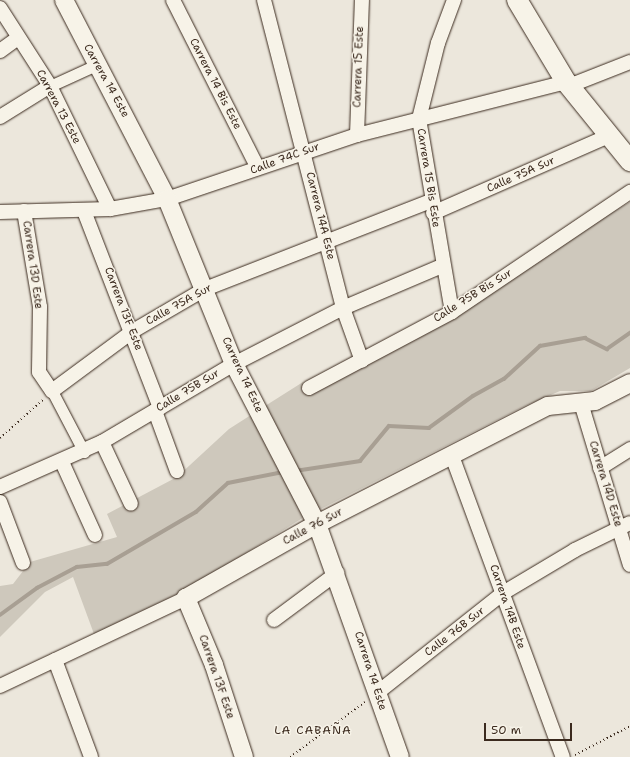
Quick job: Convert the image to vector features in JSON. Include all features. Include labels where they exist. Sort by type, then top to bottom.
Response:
[{"type":"main road","points":[[517,0],[568,84],[608,136],[630,161]]},
{"type":"street","name":"Carrera 14 Este","points":[[64,0],[167,199],[205,289],[234,364],[300,486],[317,524],[336,573],[400,757]]},
{"type":"street","name":"Carrera 14 Bis Este","points":[[173,0],[258,168]]},
{"type":"street","name":"Carrera 14A Este","points":[[264,0],[304,151],[343,308],[362,361]]},
{"type":"street","name":"Carrera 15 Este","points":[[357,135],[362,0]]},
{"type":"street","name":"Carrera 15 Bis Este","points":[[452,312],[442,266],[419,119],[438,43],[454,0]]},
{"type":"street","name":"Carrera 13 Este","points":[[0,8],[50,86],[110,210]]},
{"type":"street","points":[[0,51],[18,38]]},
{"type":"street","name":"Calle 74C Sur","points":[[0,212],[110,210],[167,199],[304,151],[357,135],[568,84],[630,62]]},
{"type":"street","points":[[0,117],[50,86],[98,64]]},
{"type":"street","name":"Calle 75A Sur","points":[[52,391],[133,331],[205,289],[326,240],[432,207],[608,136]]},
{"type":"street","name":"Calle 75B Bis Sur","points":[[309,388],[452,312],[630,192]]},
{"type":"street","name":"Carrera 13D Este","points":[[24,211],[40,307],[39,372],[52,391],[84,452]]},
{"type":"street","name":"Carrera 13F Este","points":[[84,211],[133,331],[177,471]]},
{"type":"street","name":"Calle 75B Sur","points":[[0,487],[84,452],[234,364],[343,308],[442,266]]},
{"type":"street","name":"Calle 76 Sur","points":[[0,686],[186,598],[317,524],[548,406],[581,403],[608,396],[630,384]]},
{"type":"street","name":"Carrera 14D Este","points":[[581,403],[600,468],[624,526],[630,564]]},
{"type":"street","points":[[102,442],[131,504]]},
{"type":"street","points":[[600,468],[630,449]]},
{"type":"street","name":"Carrera 14B Este","points":[[452,456],[503,594],[529,673],[563,757]]},
{"type":"street","points":[[62,462],[95,535]]},
{"type":"street","points":[[0,502],[5,533],[23,563]]},
{"type":"street","name":"Calle 76B Sur","points":[[377,693],[503,594],[624,526]]},
{"type":"street","points":[[274,620],[336,573]]},
{"type":"street","name":"Carrera 13F Este","points":[[186,598],[214,666],[244,757]]},
{"type":"street","points":[[55,660],[90,757]]},
{"type":"path","points":[[0,438],[14,429],[52,391]]},
{"type":"path","points":[[290,757],[377,693]]},
{"type":"path","points":[[571,757],[630,726]]},
{"type":"shaded area","points":[[630,202],[630,368],[591,391],[560,391],[525,406],[301,519],[192,587],[94,634],[73,577],[45,592],[0,637],[0,586],[13,584],[30,562],[117,537],[107,514],[177,477],[229,429],[303,382],[308,393]]},
{"type":"waterway","points":[[295,471],[360,461],[389,426],[429,428],[473,396],[504,379],[540,346],[585,338],[607,349],[630,333]]},
{"type":"waterway","points":[[0,615],[37,588],[77,567],[107,564],[196,512],[228,483],[283,472]]},
{"type":"district","name":"LA CABAÑA","points":[[313,731]]}]
